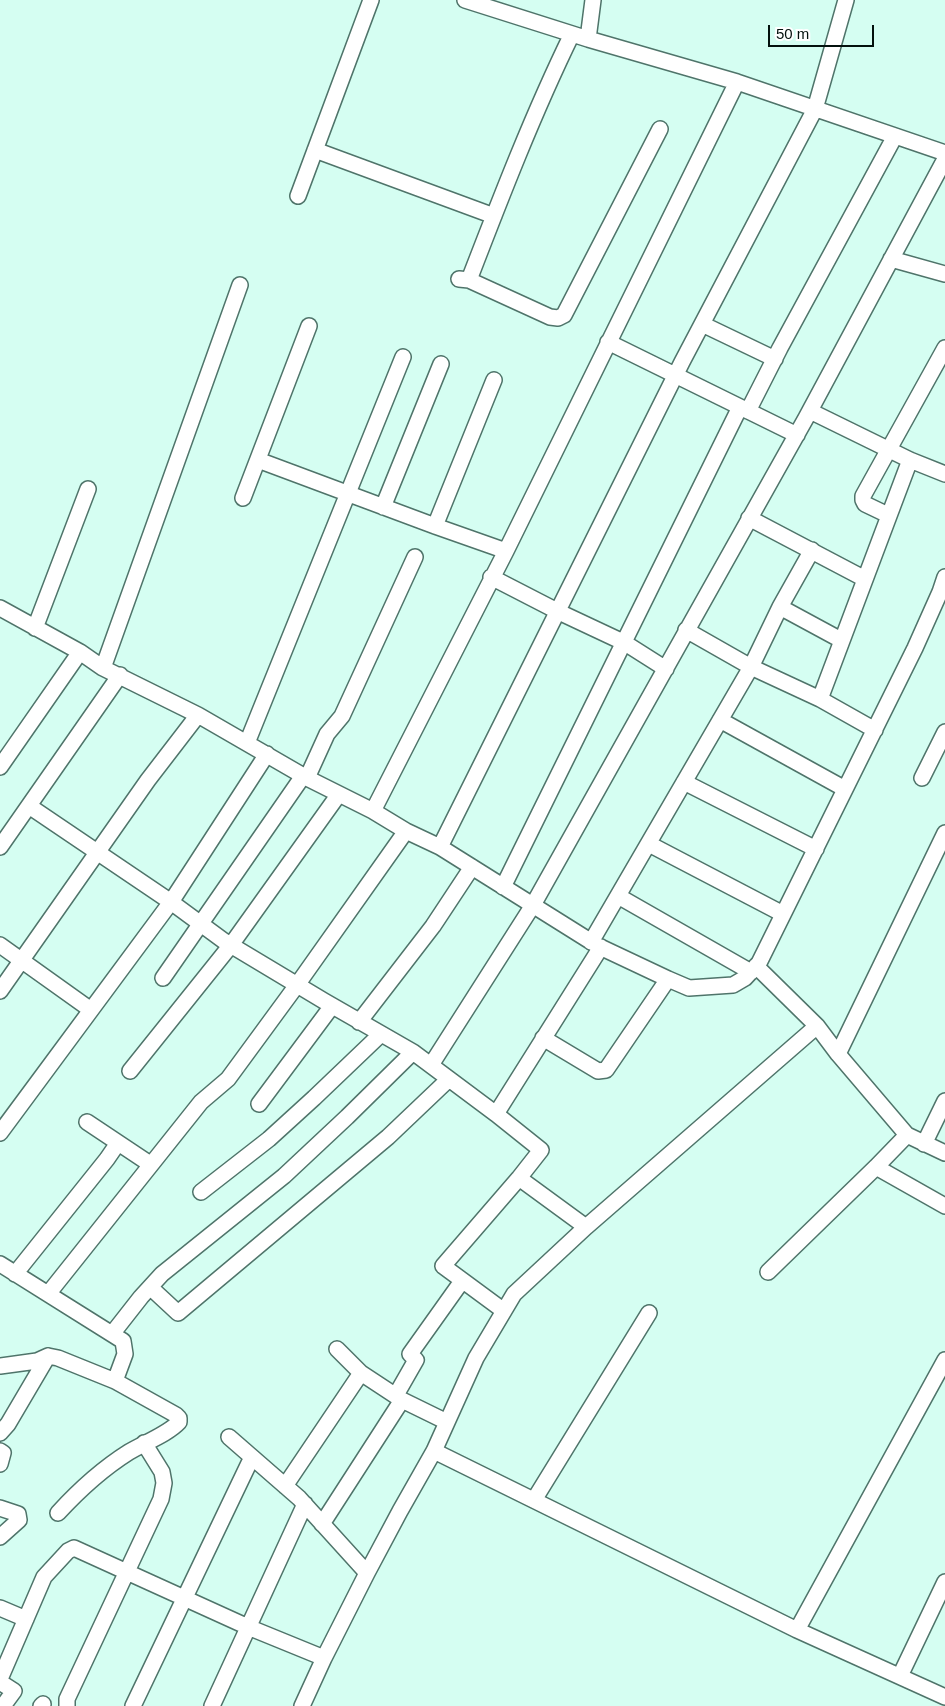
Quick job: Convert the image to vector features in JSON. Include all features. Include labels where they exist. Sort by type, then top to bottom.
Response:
[{"type":"street","points":[[298,196],[371,0]]},
{"type":"street","points":[[465,0],[588,39],[737,82],[945,152]]},
{"type":"street","points":[[588,39],[594,0]]},
{"type":"street","points":[[440,847],[675,375],[815,109],[846,0]]},
{"type":"street","points":[[572,34],[494,216],[464,280],[550,317],[558,318],[564,315],[660,129]]},
{"type":"street","points":[[373,811],[491,577],[506,551],[737,82]]},
{"type":"street","points":[[503,887],[744,409],[775,359],[895,136]]},
{"type":"street","points":[[315,150],[494,216]]},
{"type":"street","points":[[431,1065],[532,905],[666,669],[686,630],[810,412],[945,159]]},
{"type":"street","points":[[892,259],[945,274]]},
{"type":"street","points":[[103,668],[240,285]]},
{"type":"street","points":[[702,324],[775,359]]},
{"type":"street","points":[[243,498],[309,326]]},
{"type":"street","points":[[608,342],[797,435]]},
{"type":"street","points":[[888,515],[865,504],[864,496],[888,449],[945,348]]},
{"type":"street","points":[[247,743],[403,357]]},
{"type":"street","points":[[383,507],[441,364]]},
{"type":"street","points":[[435,526],[494,380]]},
{"type":"street","points":[[810,412],[910,460],[945,474]]},
{"type":"street","points":[[258,460],[506,551]]},
{"type":"street","points":[[820,699],[910,460]]},
{"type":"street","points":[[35,628],[88,489]]},
{"type":"street","points":[[750,518],[865,579]]},
{"type":"street","points":[[496,1114],[543,1038],[596,945],[618,896],[751,666],[780,607],[812,550]]},
{"type":"street","points":[[163,978],[305,777],[327,734],[342,716],[415,557]]},
{"type":"street","points":[[491,577],[558,612],[625,643],[666,669]]},
{"type":"street","points":[[0,608],[80,652],[103,668],[198,715],[305,777],[440,847],[596,945],[689,988],[722,987],[733,985],[745,978],[760,963],[943,593],[945,577]]},
{"type":"street","points":[[780,607],[841,640]]},
{"type":"street","points":[[686,630],[751,666],[820,699],[875,730]]},
{"type":"street","points":[[0,767],[80,652]]},
{"type":"street","points":[[0,847],[120,675]]},
{"type":"street","points":[[0,991],[148,780],[198,715]]},
{"type":"street","points":[[720,720],[845,789]]},
{"type":"street","points":[[922,778],[945,732]]},
{"type":"street","points":[[0,1133],[171,902],[267,754]]},
{"type":"street","points":[[684,782],[816,849]]},
{"type":"street","points":[[130,1071],[231,945],[339,794]]},
{"type":"street","points":[[29,806],[231,945],[359,1022],[413,1052],[496,1114],[540,1150],[519,1178],[443,1266],[504,1311]]},
{"type":"street","points":[[48,1294],[201,1102],[228,1080],[406,831]]},
{"type":"street","points":[[838,1054],[945,833]]},
{"type":"street","points":[[649,844],[783,914]]},
{"type":"street","points":[[359,1022],[433,926],[472,867]]},
{"type":"street","points":[[618,896],[754,969],[817,1026],[838,1054],[907,1135],[945,1153]]},
{"type":"street","points":[[0,945],[91,1010]]},
{"type":"street","points":[[543,1038],[598,1071],[606,1070],[668,979]]},
{"type":"street","points":[[259,1104],[332,1006]]},
{"type":"street","points":[[302,1706],[367,1573],[434,1451],[476,1358],[514,1294],[586,1227],[817,1026]]},
{"type":"street","points":[[201,1192],[269,1139],[381,1034]]},
{"type":"street","points":[[112,1334],[162,1274],[284,1176],[413,1052]]},
{"type":"street","points":[[150,1287],[178,1313],[388,1137],[449,1080]]},
{"type":"street","points":[[924,1144],[945,1101]]},
{"type":"street","points":[[87,1122],[150,1164]]},
{"type":"street","points":[[768,1272],[907,1135]]},
{"type":"street","points":[[15,1274],[107,1159],[118,1142]]},
{"type":"street","points":[[876,1167],[945,1206]]},
{"type":"street","points":[[519,1178],[586,1227]]},
{"type":"street","points":[[0,1264],[123,1341],[124,1354],[115,1381]]},
{"type":"street","points":[[322,1524],[399,1397],[416,1360],[410,1354],[462,1280]]},
{"type":"street","points":[[534,1500],[649,1313]]},
{"type":"street","points":[[337,1349],[361,1373],[399,1397],[447,1422]]},
{"type":"street","points":[[0,1433],[8,1424],[48,1356]]},
{"type":"street","points":[[0,1366],[37,1361],[48,1356],[58,1358],[115,1381],[179,1418],[179,1422],[174,1427],[144,1443],[90,1480],[58,1513]]},
{"type":"street","points":[[797,1630],[945,1360]]},
{"type":"street","points":[[285,1486],[361,1373]]},
{"type":"street","points":[[229,1437],[305,1504],[367,1573]]},
{"type":"street","points":[[68,1706],[67,1699],[161,1499],[164,1483],[162,1472],[144,1443]]},
{"type":"street","points":[[0,1451],[3,1453],[0,1464]]},
{"type":"street","points":[[434,1451],[797,1630],[945,1697]]},
{"type":"street","points":[[134,1706],[252,1457]]},
{"type":"street","points":[[212,1706],[305,1504]]},
{"type":"street","points":[[0,1508],[18,1514],[19,1520],[0,1536]]},
{"type":"street","points":[[3,1706],[14,1691],[0,1681],[44,1577],[74,1548],[248,1627],[324,1658]]},
{"type":"street","points":[[900,1676],[945,1582]]},
{"type":"street","points":[[0,1608],[26,1619]]}]
